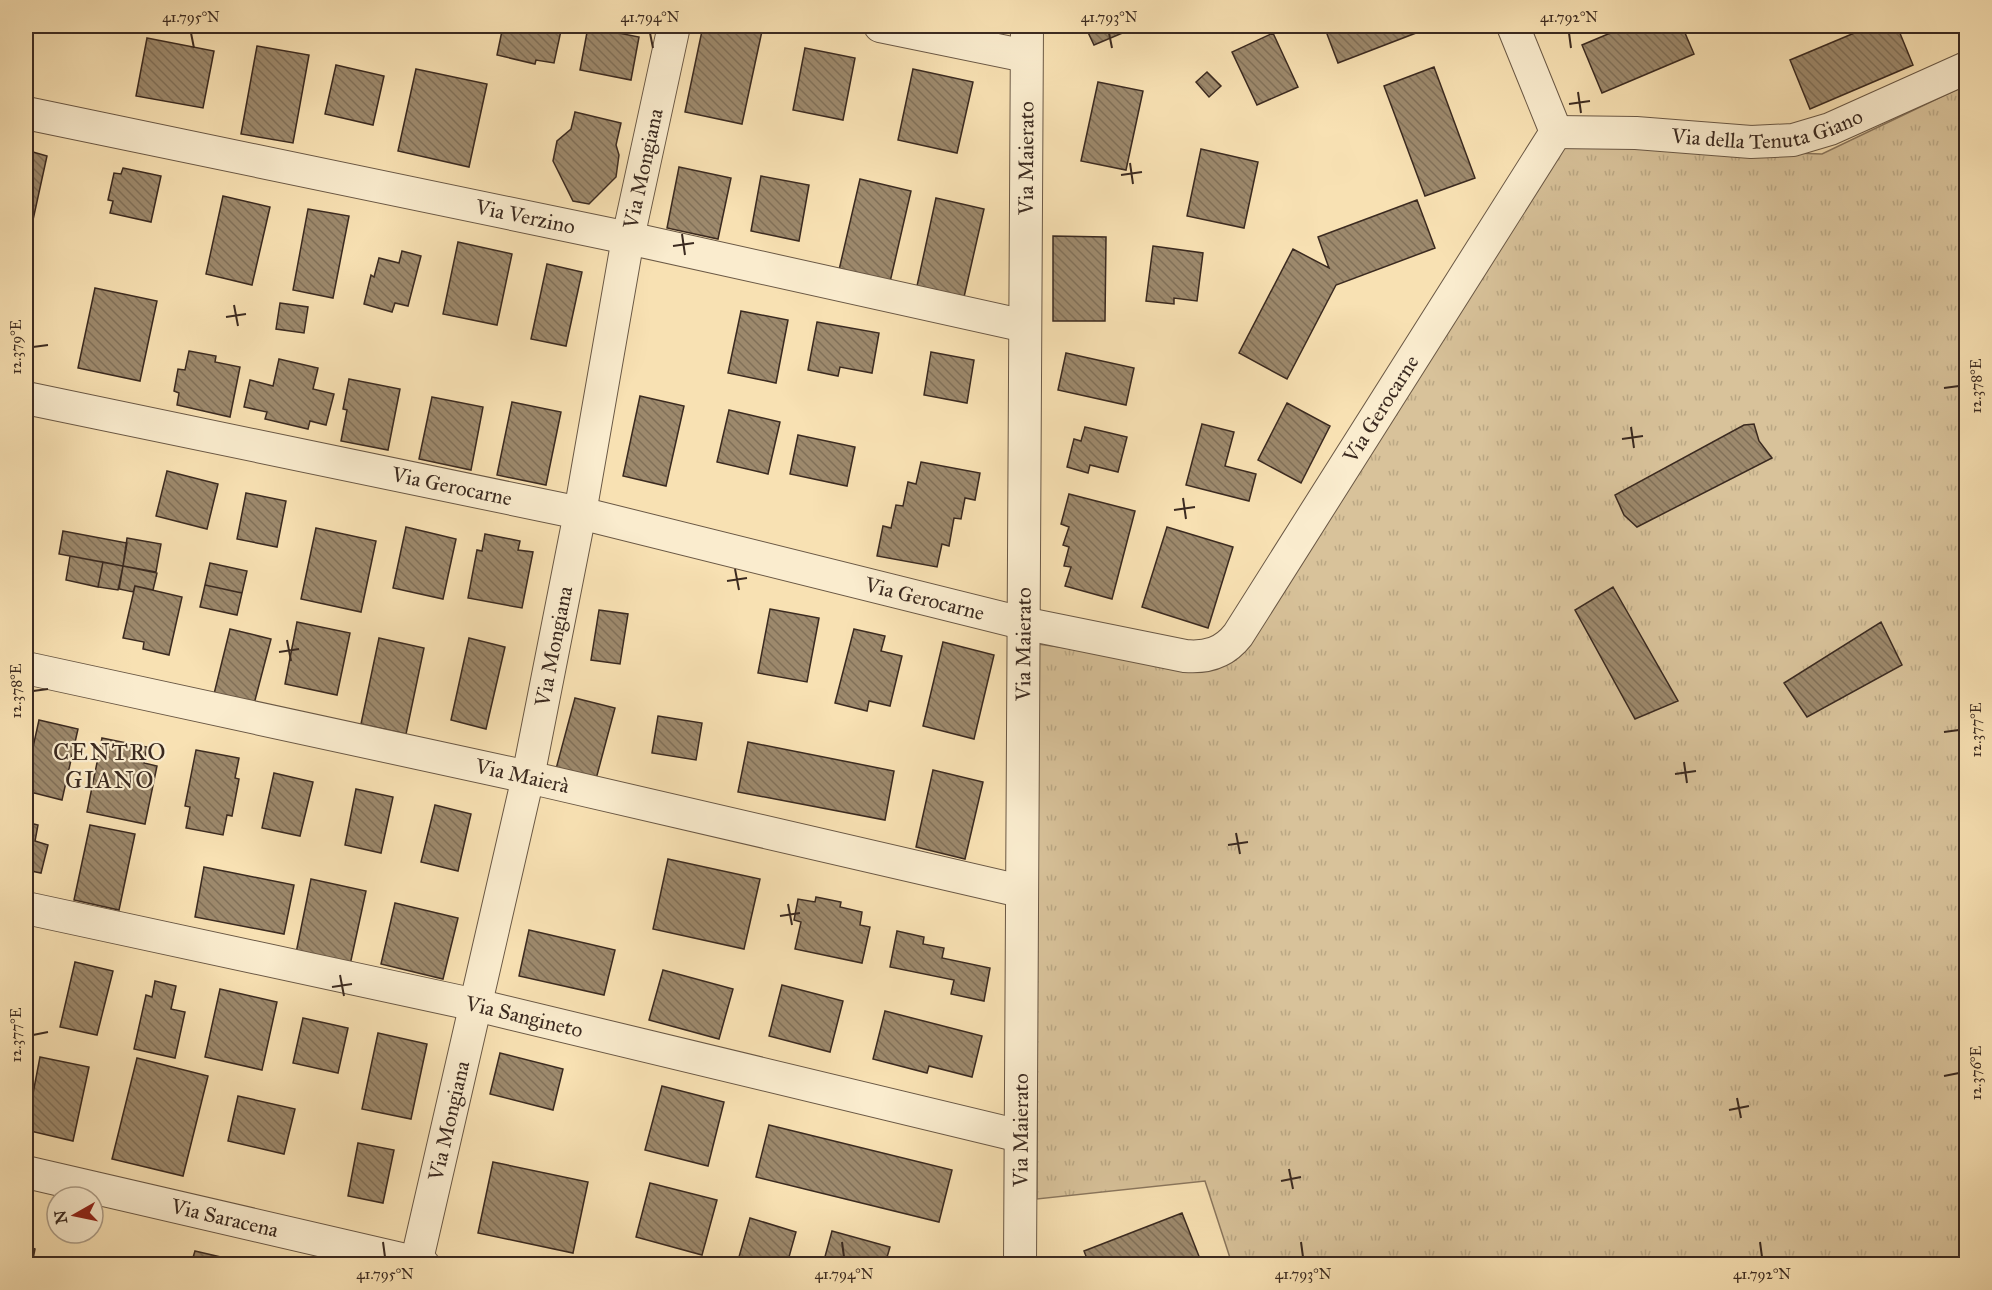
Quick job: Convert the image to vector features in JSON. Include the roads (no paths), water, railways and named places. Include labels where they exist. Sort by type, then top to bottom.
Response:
[{"type":"street","name":"Via Mongiana","points":[[418,1264],[528,777],[580,513],[628,238],[674,26]]},
{"type":"street","points":[[880,26],[1026,56]]},
{"type":"street","name":"Via Maierato","points":[[1020,1264],[1020,891],[1027,26]]},
{"type":"street","points":[[1513,26],[1556,132]]},
{"type":"street","name":"Via della Tenuta Giano","points":[[1556,132],[1636,133],[1760,142],[1793,140],[1830,129],[1966,68]]},
{"type":"street","name":"Via Verzino","points":[[26,113],[628,238],[1025,326]]},
{"type":"street","name":"Via Gerocarne","points":[[26,399],[580,513],[1022,623],[1196,657],[1217,653],[1233,641],[1556,132]]},
{"type":"street","name":"Via Maierà","points":[[26,668],[528,777],[1020,891]]},
{"type":"street","name":"Via Sangineto","points":[[26,908],[476,1005],[1020,1136]]},
{"type":"street","name":"Via Saracena","points":[[26,1172],[418,1264]]},
{"type":"district","name":"CENTRO GIANO","points":[[110,766]]}]
